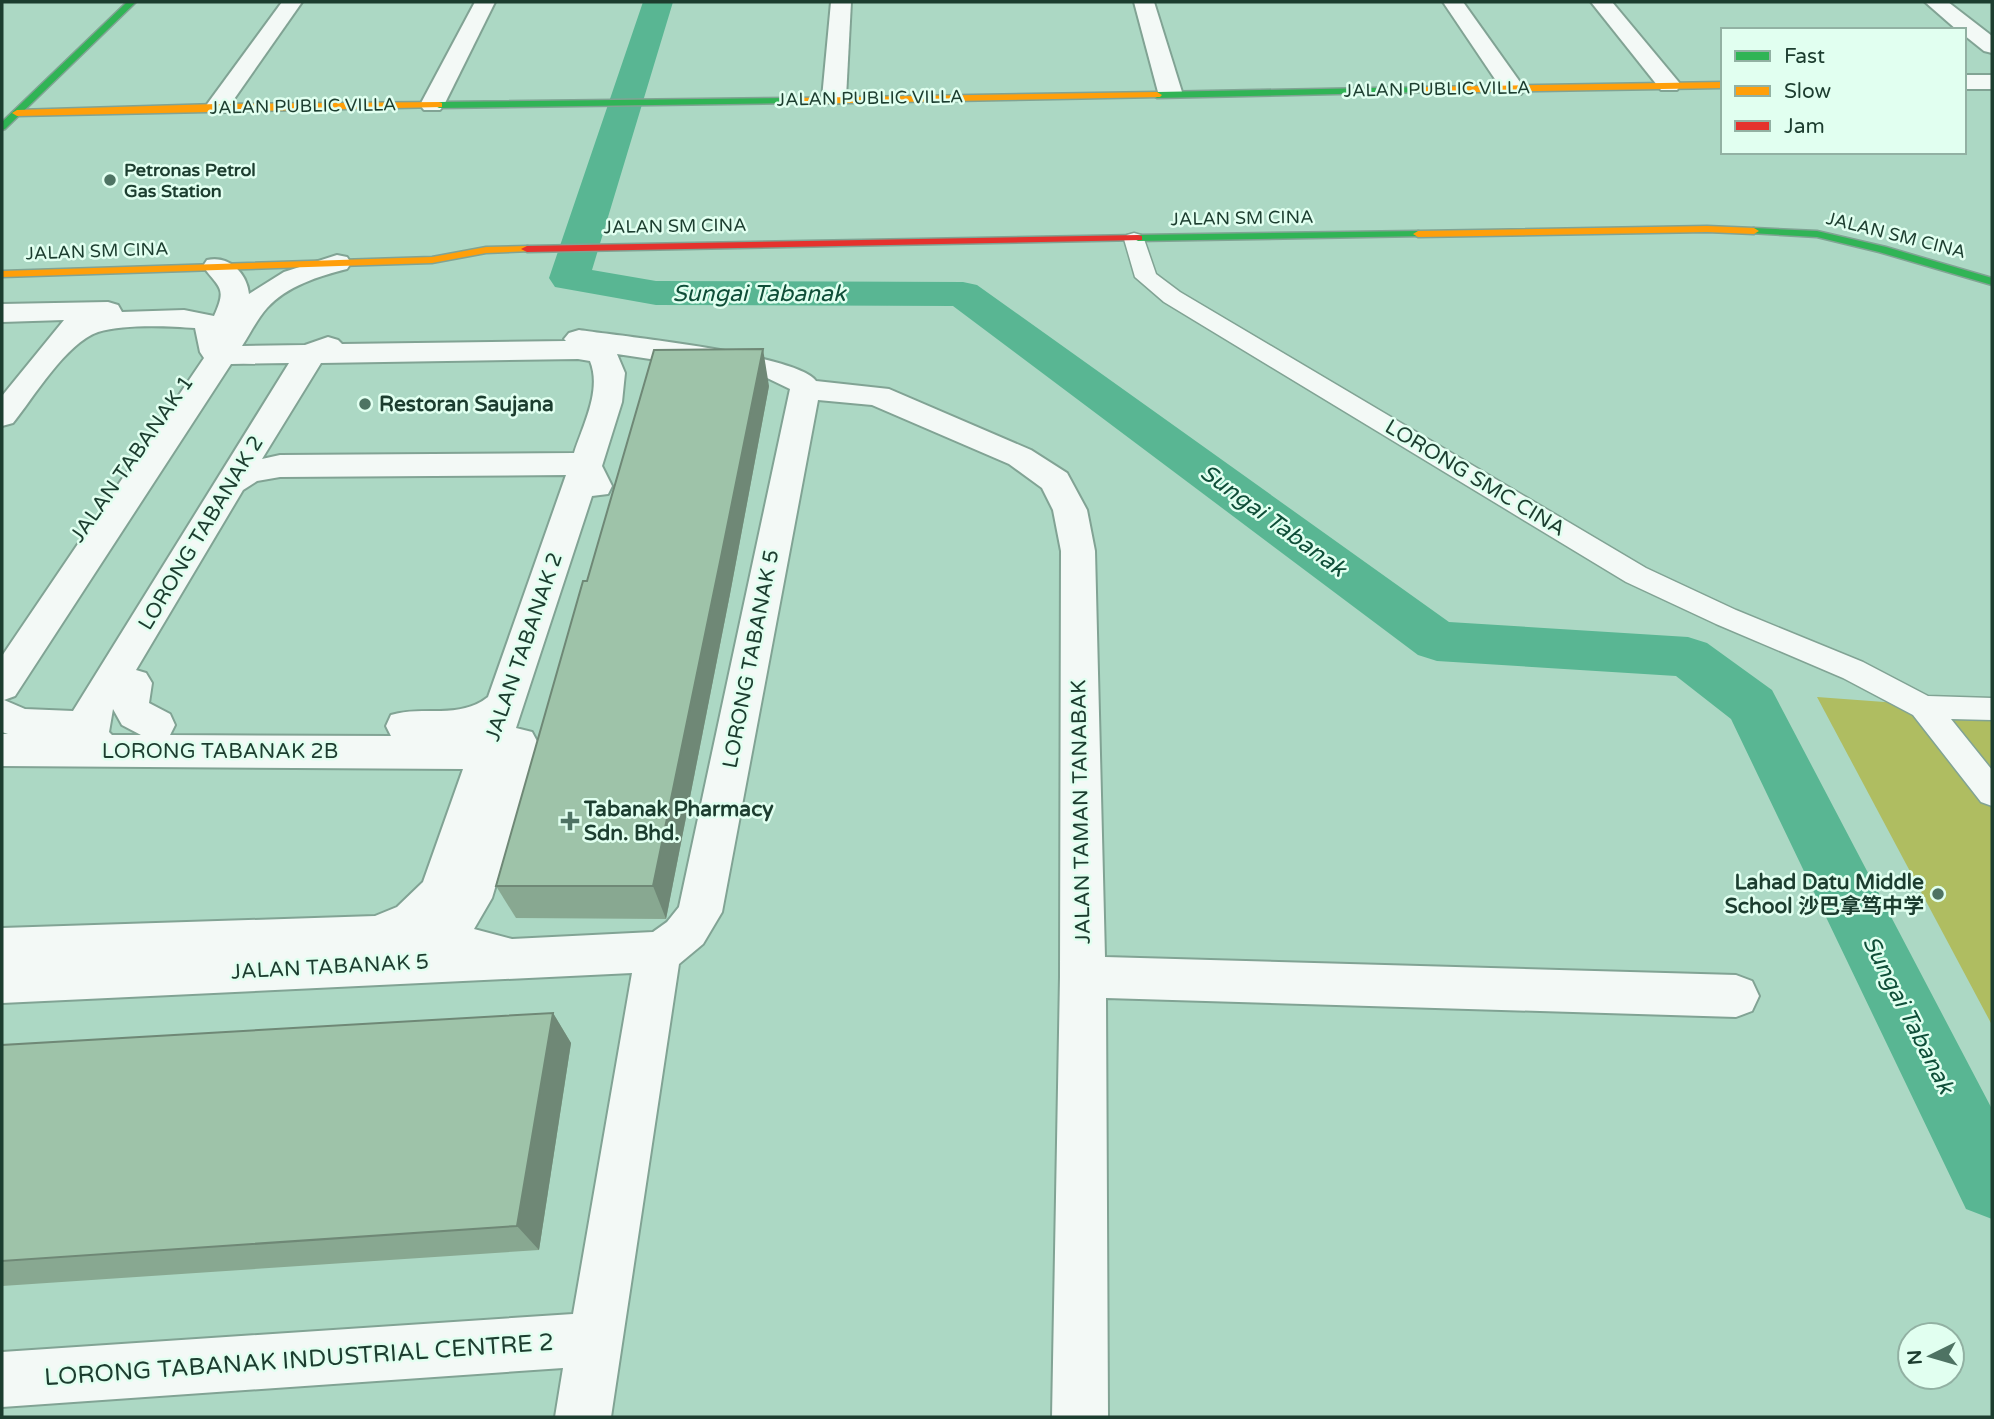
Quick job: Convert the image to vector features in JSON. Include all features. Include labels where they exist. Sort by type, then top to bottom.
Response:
[{"type":"main road","points":[[2,127],[132,2]]},
{"type":"main road","name":"JALAN PUBLIC VILLA","points":[[17,113],[217,107],[606,104],[1170,92],[1721,85]]},
{"type":"main road","name":"JALAN SM CINA","points":[[430,244],[486,250],[1693,229],[1816,234],[1869,246],[1992,282]]},
{"type":"main road","name":"JALAN SM CINA","points":[[2,274],[223,272],[337,263],[432,260],[486,250]]},
{"type":"street","points":[[217,107],[292,2]]},
{"type":"street","points":[[432,105],[485,2]]},
{"type":"street","points":[[834,98],[841,2]]},
{"type":"street","points":[[1144,2],[1170,92]]},
{"type":"street","points":[[1453,2],[1513,89]]},
{"type":"street","points":[[1601,2],[1669,85]]},
{"type":"street","points":[[1936,2],[1992,46]]},
{"type":"street","points":[[1966,82],[1992,82]]},
{"type":"street","points":[[215,357],[242,325],[256,303],[273,288],[297,275],[337,263]]},
{"type":"street","points":[[2,313],[178,308],[212,293],[223,272]]},
{"type":"street","name":"JALAN TABANAK 1","points":[[2,686],[215,357],[236,295],[223,272]]},
{"type":"street","points":[[2,416],[86,312]]},
{"type":"street","points":[[63,341],[89,325],[109,321],[189,320],[206,323],[213,330],[215,357]]},
{"type":"street","points":[[242,325],[249,337],[263,344],[313,357],[593,351],[602,354],[608,363],[616,401]]},
{"type":"street","points":[[215,357],[230,361],[581,340],[770,368],[801,381],[805,389]]},
{"type":"street","points":[[616,401],[633,369],[631,359],[621,345]]},
{"type":"street","name":"JALAN TABANAK 1","points":[[2,649],[215,357]]},
{"type":"street","name":"LORONG TABANAK 2","points":[[122,683],[264,477],[313,357]]},
{"type":"street","name":"LORONG TABANAK 2","points":[[264,477],[313,357]]},
{"type":"street","name":"LORONG TABANAK 5","points":[[658,952],[681,939],[700,912],[805,389]]},
{"type":"street","name":"JALAN TAMAN TANABAK","points":[[805,389],[878,396],[1020,457],[1055,481],[1070,510],[1078,551],[1083,977],[1080,1417]]},
{"type":"street","name":"JALAN TABANAK 2","points":[[453,904],[506,732],[616,401]]},
{"type":"street","points":[[264,477],[306,464],[293,456],[286,445],[284,431]]},
{"type":"street","points":[[264,477],[527,473],[569,482],[592,470]]},
{"type":"street","name":"JALAN TABANAK 2","points":[[453,904],[465,821],[506,732],[563,531],[592,470]]},
{"type":"street","points":[[527,473],[555,492],[562,510],[563,531]]},
{"type":"street","points":[[122,683],[130,708],[140,718],[156,725]]},
{"type":"street","points":[[97,734],[116,715],[122,683]]},
{"type":"street","points":[[16,738],[87,705],[122,683]]},
{"type":"street","points":[[434,734],[486,720],[506,732]]},
{"type":"street","name":"LORONG TABANAK 2B","points":[[97,734],[156,725],[434,734]]},
{"type":"street","points":[[434,734],[506,732]]},
{"type":"street","name":"LORONG TABANAK 2B","points":[[16,738],[97,734],[434,734]]},
{"type":"street","points":[[434,734],[434,754],[446,760],[457,771],[466,791],[465,821]]},
{"type":"street","points":[[370,950],[388,960],[414,950],[453,904]]},
{"type":"street","points":[[453,904],[461,946],[513,959]]},
{"type":"street","name":"JALAN TABANAK 5","points":[[2,948],[370,950],[513,959],[658,952]]},
{"type":"street","name":"JALAN TABANAK 5","points":[[2,982],[370,950]]},
{"type":"street","points":[[583,1417],[658,952]]},
{"type":"street","points":[[1083,977],[1736,996]]},
{"type":"street","name":"LORONG TABANAK INDUSTRIAL CENTRE 2","points":[[2,1380],[596,1339]]},
{"type":"lane","name":"LORONG SMC CINA","points":[[1134,239],[1146,277],[1172,297],[1625,568],[1726,617],[1853,670],[1924,707]]},
{"type":"lane","points":[[1924,707],[1992,709]]},
{"type":"lane","points":[[1924,707],[1992,793]]},
{"type":"green space","points":[[1817,697],[1992,710],[1992,1025]]},
{"type":"building","points":[[763,349],[653,886],[496,886],[583,581],[587,581],[654,350]]},
{"type":"building","points":[[553,1013],[517,1226],[2,1261],[2,1045]]},
{"type":"waterway","name":"Sungai Tabanak","points":[[658,2],[569,278],[656,293],[963,294],[1437,641],[1688,657],[1752,705],[1992,1183]]},
{"type":"traffic: fast","points":[[2,127],[132,2]]},
{"type":"traffic: fast","points":[[1157,95],[1424,90]]},
{"type":"traffic: fast","points":[[439,105],[795,101]]},
{"type":"traffic: fast","points":[[1754,231],[1817,234],[1882,249],[1992,282]]},
{"type":"traffic: fast","points":[[1138,238],[1418,234]]},
{"type":"traffic: slow","points":[[1424,90],[1721,85]]},
{"type":"traffic: slow","points":[[795,101],[1157,95]]},
{"type":"traffic: slow","points":[[17,113],[217,107],[439,105]]},
{"type":"traffic: slow","points":[[1418,234],[1707,229],[1754,231]]},
{"type":"traffic: slow","points":[[2,274],[432,260],[486,250],[527,249]]},
{"type":"traffic: jam","points":[[527,249],[1138,238]]},
{"type":"place","name":"Petronas Petrol Gas Station","points":[[110,180]]},
{"type":"place","name":"Restoran Saujana","points":[[365,404]]},
{"type":"place","name":"Tabanak Pharmacy Sdn. Bhd.","points":[[570,821]]},
{"type":"place","name":"Lahad Datu Middle School 沙巴拿笃中学","points":[[1938,894]]}]
